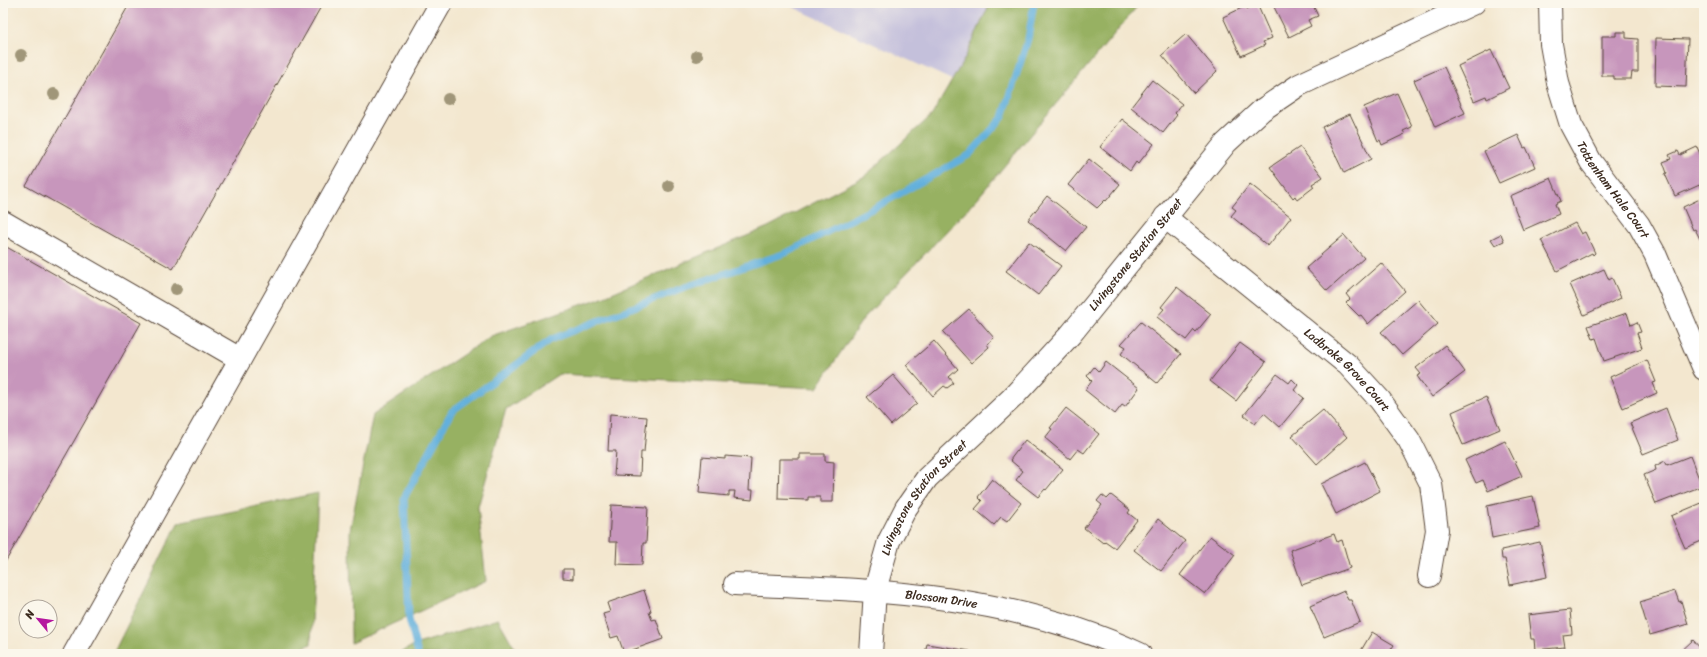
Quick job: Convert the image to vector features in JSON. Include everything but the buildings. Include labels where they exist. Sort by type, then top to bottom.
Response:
[{"type":"street","points":[[74,654],[441,3]]},
{"type":"street","name":"Livingstone Station Street","points":[[871,654],[875,590],[890,541],[906,508],[927,478],[1012,398],[1071,334],[1226,143],[1262,110],[1299,85],[1474,3]]},
{"type":"street","name":"Tottenham Hale Court","points":[[1550,3],[1551,44],[1558,83],[1571,125],[1591,162],[1646,236],[1704,369]]},
{"type":"street","name":"Ladbroke Grove Court","points":[[1165,217],[1348,365],[1380,400],[1409,440],[1431,484],[1437,530],[1429,576]]},
{"type":"street","points":[[3,222],[240,359]]},
{"type":"street","name":"Blossom Drive","points":[[735,584],[875,590],[946,598],[1006,609],[1070,627],[1140,654]]},
{"type":"shaded area","points":[[784,3],[990,3],[965,58],[952,80]]},
{"type":"green space","points":[[990,3],[1140,3],[976,200],[863,319],[817,388],[559,374],[506,409],[478,507],[486,581],[351,643],[350,530],[373,415],[491,336],[595,300],[768,227],[865,176],[932,115],[965,58]]},
{"type":"green space","points":[[318,493],[311,644],[286,654],[113,654],[178,523]]},
{"type":"green space","points":[[498,619],[518,654],[398,654],[414,645]]},
{"type":"waterway","points":[[418,654],[409,619],[404,498],[452,411],[552,339],[685,287],[786,253],[878,206],[969,155],[1003,117],[1028,39],[1034,3]]}]
